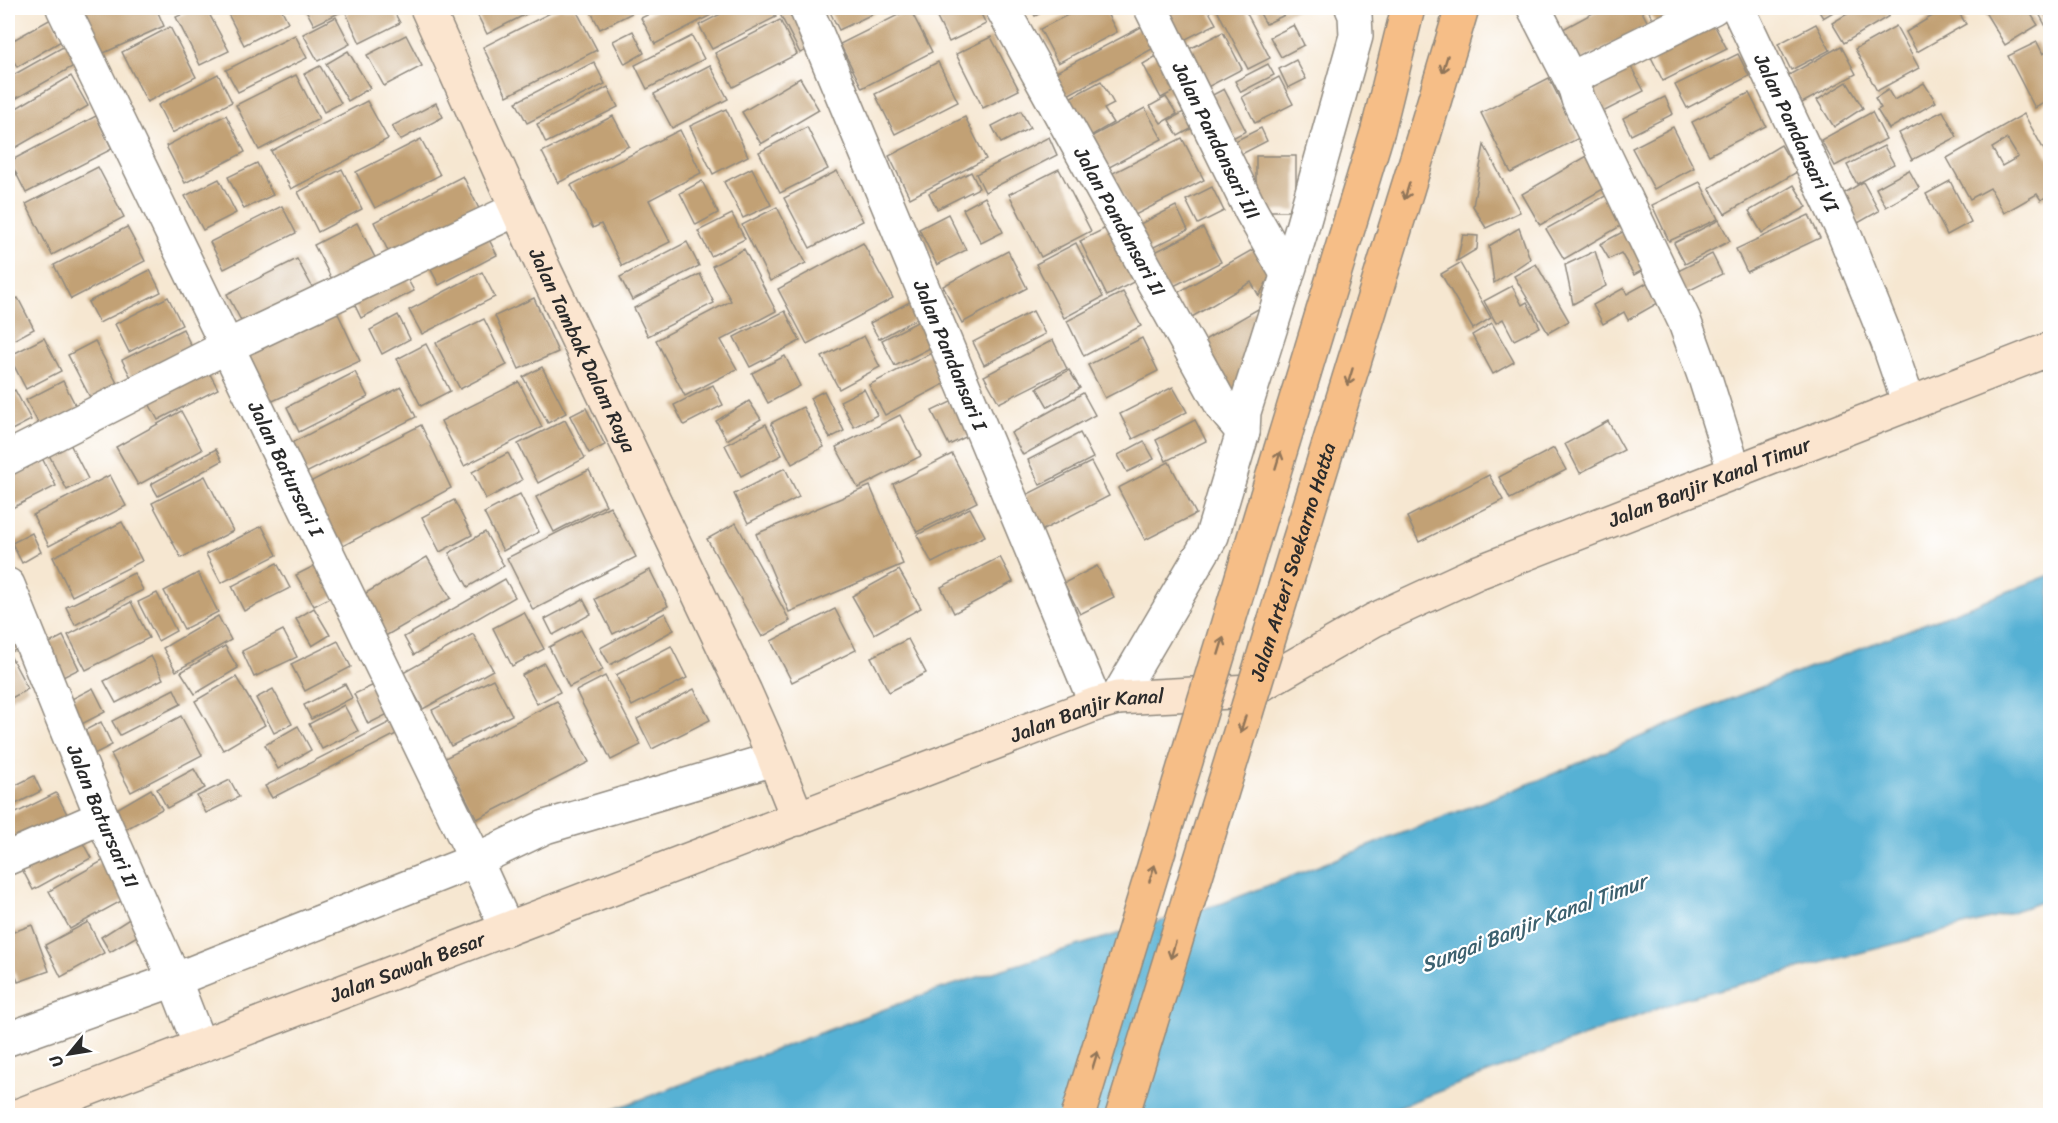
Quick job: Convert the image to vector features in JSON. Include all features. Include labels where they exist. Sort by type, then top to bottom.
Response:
[{"type":"main road","points":[[1078,1116],[1378,130],[1408,8]]},
{"type":"main road","name":"Jalan Arteri Soekarno Hatta","points":[[1122,1116],[1462,8]]},
{"type":"street","name":"Jalan Batursari I","points":[[63,8],[456,817],[507,929]]},
{"type":"street","name":"Jalan Tambak Dalam Raya","points":[[427,8],[517,209],[745,692],[798,819]]},
{"type":"street","name":"Jalan Pandansari I","points":[[806,8],[1107,701]]},
{"type":"street","name":"Jalan Pandansari II","points":[[1002,8],[1223,408],[1244,432]]},
{"type":"street","name":"Jalan Pandansari III","points":[[1151,8],[1251,211],[1286,272]]},
{"type":"street","points":[[1107,701],[1212,536],[1244,432],[1244,412],[1299,235],[1356,36],[1353,8]]},
{"type":"street","points":[[1534,8],[1575,88],[1578,99],[1684,320],[1735,473]]},
{"type":"street","points":[[1575,88],[1582,73],[1713,8]]},
{"type":"street","name":"Jalan Pandansari VI","points":[[1738,8],[1855,259],[1887,339],[1909,404]]},
{"type":"street","points":[[8,458],[228,346],[517,209]]},
{"type":"street","name":"Jalan Banjir Kanal Timur","points":[[1374,620],[1476,573],[2050,349]]},
{"type":"street","name":"Jalan Batursari II","points":[[8,585],[102,817],[154,932],[200,1047]]},
{"type":"street","name":"Jalan Banjir Kanal","points":[[798,819],[1107,701],[1250,691],[1374,620]]},
{"type":"street","points":[[8,1039],[173,977],[473,854],[545,827],[771,753]]},
{"type":"street","points":[[8,858],[102,817]]},
{"type":"street","name":"Jalan Sawah Besar","points":[[17,1116],[798,819]]},
{"type":"water","name":"Sungai Banjir Kanal Timur","points":[[2050,575],[2050,899],[1994,918],[1680,1000],[1377,1115],[596,1116],[931,992],[1223,903],[1539,780],[1715,705]]},
{"type":"building","points":[[75,8],[156,8],[164,26],[97,56]]},
{"type":"building","points":[[196,8],[206,8],[229,51],[200,65],[176,17]]},
{"type":"building","points":[[225,8],[281,8],[288,22],[244,45]]},
{"type":"building","points":[[305,8],[349,8],[314,25]]},
{"type":"building","points":[[358,8],[392,8],[400,23],[360,43],[346,13]]},
{"type":"building","points":[[485,8],[538,8],[487,34],[476,12]]},
{"type":"building","points":[[560,8],[575,8],[597,50],[507,96],[483,47]]},
{"type":"building","points":[[589,8],[631,8],[634,12],[600,29]]},
{"type":"building","points":[[661,8],[710,8],[713,14],[655,44],[641,18]]},
{"type":"building","points":[[732,8],[771,8],[776,17],[712,49],[699,25]]},
{"type":"building","points":[[793,8],[818,45],[800,53],[780,14]]},
{"type":"building","points":[[828,8],[885,8],[839,30]]},
{"type":"building","points":[[932,8],[978,8],[986,24],[949,42]]},
{"type":"building","points":[[1031,8],[1051,8],[1035,16]]},
{"type":"building","points":[[1081,8],[1104,8],[1117,32],[1058,63],[1040,29]]},
{"type":"building","points":[[1171,8],[1207,8],[1216,24],[1176,44],[1160,13]]},
{"type":"building","points":[[1216,8],[1244,8],[1270,58],[1248,69]]},
{"type":"building","points":[[1257,8],[1299,8],[1266,24]]},
{"type":"building","points":[[1602,8],[1640,8],[1649,25],[1575,64],[1563,29]]},
{"type":"building","points":[[1647,8],[1696,8],[1659,29]]},
{"type":"building","points":[[1817,8],[1840,8],[1823,18]]},
{"type":"building","points":[[1857,8],[1884,8],[1889,16],[1844,43],[1832,23]]},
{"type":"building","points":[[1930,8],[1956,8],[1966,24],[1917,52],[1906,32],[1934,15]]},
{"type":"building","points":[[2027,8],[2038,25],[2005,45],[1983,9]]},
{"type":"building","points":[[2036,8],[2050,8],[2050,34]]},
{"type":"building","points":[[910,9],[932,52],[862,88],[840,44]]},
{"type":"building","points":[[336,17],[350,44],[318,61],[303,34]]},
{"type":"building","points":[[1710,17],[1727,49],[1663,81],[1647,49]]},
{"type":"building","points":[[51,19],[63,40],[17,67],[8,51],[8,43]]},
{"type":"building","points":[[780,20],[797,54],[733,87],[715,53]]},
{"type":"building","points":[[1816,24],[1830,50],[1791,70],[1778,44]]},
{"type":"building","points":[[1294,25],[1304,45],[1281,57],[1270,37]]},
{"type":"building","points":[[1143,26],[1154,48],[1064,97],[1052,74]]},
{"type":"building","points":[[1896,26],[1919,68],[1877,91],[1855,49]]},
{"type":"building","points":[[170,27],[196,77],[147,102],[122,52]]},
{"type":"building","points":[[633,31],[644,53],[625,64],[613,41]]},
{"type":"building","points":[[1223,32],[1242,69],[1200,91],[1181,53]]},
{"type":"building","points":[[295,35],[307,58],[238,92],[226,70]]},
{"type":"building","points":[[406,35],[422,66],[384,86],[367,55]]},
{"type":"building","points":[[692,36],[704,59],[647,89],[635,65]]},
{"type":"building","points":[[991,37],[1019,90],[983,108],[956,54]]},
{"type":"building","points":[[2037,42],[2043,54],[2050,50],[2050,100],[2035,108],[2008,56]]},
{"type":"building","points":[[70,43],[81,62],[8,103],[8,78]]},
{"type":"building","points":[[1841,46],[1856,74],[1802,103],[1787,76]]},
{"type":"building","points":[[348,51],[370,88],[348,101],[326,64]]},
{"type":"building","points":[[1165,51],[1184,86],[1161,98],[1143,64]]},
{"type":"building","points":[[1738,54],[1749,76],[1687,108],[1675,85]]},
{"type":"building","points":[[1296,60],[1306,79],[1288,88],[1279,69]]},
{"type":"building","points":[[594,62],[605,84],[527,123],[516,102]]},
{"type":"building","points":[[938,62],[958,102],[895,134],[875,94]]},
{"type":"building","points":[[1268,64],[1274,75],[1241,92],[1235,81]]},
{"type":"building","points":[[710,65],[728,99],[672,128],[654,94]]},
{"type":"building","points":[[1630,65],[1644,91],[1595,116],[1582,90]]},
{"type":"building","points":[[320,66],[341,103],[324,112],[304,74]]},
{"type":"building","points":[[218,74],[232,102],[172,133],[158,105]]},
{"type":"building","points":[[296,75],[319,119],[259,150],[236,105]]},
{"type":"building","points":[[71,76],[88,106],[8,152],[8,113]]},
{"type":"building","points":[[1279,77],[1293,104],[1255,123],[1242,97]]},
{"type":"building","points":[[800,78],[819,110],[761,144],[742,112]]},
{"type":"building","points":[[1549,78],[1579,138],[1511,173],[1481,113]]},
{"type":"building","points":[[1101,81],[1114,104],[1104,109],[1113,123],[1082,141],[1062,102]]},
{"type":"building","points":[[1847,82],[1863,108],[1834,127],[1817,100]]},
{"type":"building","points":[[1924,83],[1936,102],[1889,129],[1877,110],[1881,108],[1875,98],[1888,90],[1894,100]]},
{"type":"building","points":[[608,87],[618,107],[546,143],[537,124]]},
{"type":"building","points":[[1224,89],[1246,131],[1225,142],[1203,100]]},
{"type":"building","points":[[1749,93],[1766,126],[1709,155],[1692,122]]},
{"type":"building","points":[[1166,97],[1177,114],[1161,123],[1150,106]]},
{"type":"building","points":[[1665,97],[1673,114],[1631,135],[1623,118]]},
{"type":"building","points":[[367,101],[388,139],[291,189],[271,151]]},
{"type":"building","points":[[436,103],[443,117],[400,140],[392,126]]},
{"type":"building","points":[[1145,108],[1162,139],[1100,172],[1083,141]]},
{"type":"building","points":[[1191,108],[1200,124],[1178,136],[1169,120]]},
{"type":"building","points":[[726,109],[748,156],[713,174],[690,126]]},
{"type":"building","points":[[1021,111],[1030,128],[1001,143],[992,126]]},
{"type":"building","points":[[1943,111],[1957,137],[1912,160],[1899,133]]},
{"type":"building","points":[[1872,112],[1886,139],[1835,166],[1821,140]]},
{"type":"building","points":[[2024,114],[2050,161],[2050,194],[2041,200],[2037,194],[2004,213],[1990,188],[1970,199],[1947,158]],"holes":[[[2007,139],[2018,157],[2002,166],[1992,148]]]},
{"type":"building","points":[[226,115],[245,152],[185,183],[166,146]]},
{"type":"building","points":[[96,116],[112,149],[26,193],[10,161]]},
{"type":"building","points":[[613,116],[629,146],[558,183],[542,152]]},
{"type":"building","points":[[965,117],[986,159],[910,198],[889,156]]},
{"type":"building","points":[[807,127],[828,169],[780,193],[759,152]]},
{"type":"building","points":[[1673,127],[1694,168],[1654,189],[1632,148]]},
{"type":"building","points":[[1261,128],[1267,141],[1236,157],[1229,144]]},
{"type":"building","points":[[680,130],[701,173],[649,200],[670,242],[622,266],[601,224],[593,228],[571,185]]},
{"type":"building","points":[[1049,137],[1057,155],[985,192],[976,174]]},
{"type":"building","points":[[1182,138],[1204,180],[1133,216],[1111,174]]},
{"type":"building","points":[[421,139],[440,175],[375,208],[356,172]]},
{"type":"building","points":[[1484,145],[1520,212],[1486,228],[1473,206]]},
{"type":"building","points":[[1781,145],[1797,172],[1725,214],[1709,188]]},
{"type":"building","points":[[1884,146],[1894,164],[1857,184],[1847,165]]},
{"type":"building","points":[[1594,152],[1612,184],[1540,225],[1522,194]]},
{"type":"building","points":[[1256,156],[1296,156],[1296,211],[1256,211]]},
{"type":"building","points":[[257,163],[273,195],[244,209],[228,177]]},
{"type":"building","points":[[98,167],[124,217],[52,255],[26,204]]},
{"type":"building","points":[[752,168],[771,205],[743,218],[724,182]]},
{"type":"building","points":[[342,169],[362,209],[318,232],[298,192]]},
{"type":"building","points":[[1059,169],[1091,231],[1041,257],[1009,194]]},
{"type":"building","points":[[1909,170],[1919,188],[1886,207],[1876,188]]},
{"type":"building","points":[[837,171],[863,221],[810,248],[784,198]]},
{"type":"building","points":[[971,172],[979,188],[937,209],[929,193]]},
{"type":"building","points":[[463,176],[482,215],[393,261],[374,222]]},
{"type":"building","points":[[219,179],[236,213],[203,230],[185,196]]},
{"type":"building","points":[[702,181],[718,213],[696,225],[680,193]]},
{"type":"building","points":[[1950,181],[1971,222],[1947,235],[1926,194]]},
{"type":"building","points":[[1700,182],[1718,219],[1669,241],[1652,205]]},
{"type":"building","points":[[1863,182],[1879,211],[1858,223],[1841,195]]},
{"type":"building","points":[[1794,185],[1807,207],[1762,233],[1749,211]]},
{"type":"building","points":[[1212,187],[1224,211],[1198,224],[1186,200]]},
{"type":"building","points":[[1607,195],[1624,224],[1564,259],[1546,229]]},
{"type":"building","points":[[985,197],[1003,232],[981,243],[963,209]]},
{"type":"building","points":[[282,206],[296,233],[224,269],[210,242]]},
{"type":"building","points":[[1176,206],[1188,230],[1146,251],[1134,227]]},
{"type":"building","points":[[777,207],[806,263],[770,281],[742,225]]},
{"type":"building","points":[[732,214],[745,239],[711,256],[698,231]]},
{"type":"building","points":[[948,214],[966,250],[937,265],[919,229]]},
{"type":"building","points":[[1809,215],[1820,238],[1747,272],[1736,249]]},
{"type":"building","points":[[1719,220],[1730,241],[1685,264],[1674,243]]},
{"type":"building","points":[[357,223],[379,265],[336,287],[314,245]]},
{"type":"building","points":[[1116,223],[1143,277],[1107,296],[1080,241]]},
{"type":"building","points":[[127,227],[145,261],[71,299],[54,265]]},
{"type":"building","points":[[1203,228],[1221,262],[1166,290],[1149,255]]},
{"type":"building","points":[[1519,228],[1530,259],[1494,283],[1489,246]]},
{"type":"building","points":[[1630,228],[1652,265],[1634,275],[1621,253],[1609,259],[1600,244]]},
{"type":"building","points":[[484,230],[497,255],[439,285],[426,260]]},
{"type":"building","points":[[1463,235],[1478,236],[1477,249],[1457,261]]},
{"type":"building","points":[[687,242],[699,266],[632,300],[620,277]]},
{"type":"building","points":[[863,243],[893,298],[807,344],[778,289]]},
{"type":"building","points":[[1076,243],[1103,297],[1064,318],[1036,264]]},
{"type":"building","points":[[1259,246],[1273,270],[1259,296],[1251,282],[1192,317],[1177,293]]},
{"type":"building","points":[[744,249],[776,311],[721,340],[737,369],[685,396],[656,340],[731,301],[712,266]]},
{"type":"building","points":[[1008,251],[1027,288],[962,323],[943,286]]},
{"type":"building","points":[[1595,251],[1606,286],[1573,304],[1565,265]]},
{"type":"building","points":[[1712,254],[1722,274],[1684,293],[1674,273]]},
{"type":"building","points":[[297,259],[315,292],[245,328],[227,294]]},
{"type":"building","points":[[1460,263],[1491,318],[1473,329],[1441,274]]},
{"type":"building","points":[[1536,264],[1569,321],[1548,333],[1514,276]]},
{"type":"building","points":[[150,270],[161,292],[99,323],[88,302]]},
{"type":"building","points":[[403,271],[414,291],[361,318],[351,297]]},
{"type":"building","points":[[482,272],[495,297],[422,334],[409,310]]},
{"type":"building","points":[[700,274],[714,303],[648,336],[634,308]]},
{"type":"building","points":[[1654,279],[1665,299],[1628,320],[1624,312],[1603,324],[1593,305],[1624,288],[1627,294]]},
{"type":"building","points":[[1512,286],[1522,305],[1527,302],[1540,327],[1514,340],[1503,319],[1496,323],[1484,301]]},
{"type":"building","points":[[1123,292],[1141,326],[1084,356],[1067,321]]},
{"type":"building","points":[[168,297],[182,325],[129,352],[115,324]]},
{"type":"building","points":[[919,297],[927,313],[879,339],[870,323]]},
{"type":"building","points":[[18,298],[34,329],[8,343],[8,303]]},
{"type":"building","points":[[534,298],[558,352],[519,369],[495,316]]},
{"type":"building","points":[[334,305],[360,361],[264,405],[238,348]]},
{"type":"building","points":[[1263,306],[1234,402],[1201,342]]},
{"type":"building","points":[[785,311],[800,341],[750,367],[734,337]]},
{"type":"building","points":[[1033,311],[1045,334],[984,365],[973,342]]},
{"type":"building","points":[[398,315],[410,339],[382,354],[370,330]]},
{"type":"building","points":[[925,318],[938,344],[895,366],[882,340]]},
{"type":"building","points":[[484,319],[507,365],[460,389],[436,343]]},
{"type":"building","points":[[1492,323],[1514,362],[1493,374],[1472,335]]},
{"type":"building","points":[[183,329],[195,354],[135,385],[122,360]]},
{"type":"building","points":[[864,336],[880,367],[839,389],[822,357]]},
{"type":"building","points":[[44,338],[61,371],[26,389],[9,356]]},
{"type":"building","points":[[1142,338],[1158,371],[1105,398],[1088,365]]},
{"type":"building","points":[[1053,340],[1067,369],[999,403],[984,376]]},
{"type":"building","points":[[95,341],[119,387],[92,401],[68,355]]},
{"type":"building","points":[[426,344],[450,391],[421,406],[397,359]]},
{"type":"building","points":[[939,349],[954,379],[885,415],[869,385]]},
{"type":"building","points":[[785,356],[800,386],[768,403],[752,373]]},
{"type":"building","points":[[205,365],[218,389],[158,420],[145,396]]},
{"type":"building","points":[[542,367],[566,413],[548,423],[523,377]]},
{"type":"building","points":[[1069,370],[1080,388],[1048,407],[1037,388]]},
{"type":"building","points":[[355,372],[368,397],[299,432],[287,407]]},
{"type":"building","points":[[63,381],[80,414],[43,432],[26,400]]},
{"type":"building","points":[[519,382],[542,427],[464,466],[441,421]]},
{"type":"building","points":[[713,385],[723,405],[684,425],[674,405]]},
{"type":"building","points":[[401,387],[416,417],[306,473],[291,443]]},
{"type":"building","points":[[1173,387],[1187,412],[1133,439],[1120,414]]},
{"type":"building","points":[[864,389],[877,415],[854,427],[840,401]]},
{"type":"building","points":[[15,390],[31,420],[8,432],[8,394]]},
{"type":"building","points":[[824,391],[844,431],[830,438],[810,398]]},
{"type":"building","points":[[1083,393],[1095,415],[1023,455],[1011,433]]},
{"type":"building","points":[[955,400],[972,434],[949,445],[932,411]]},
{"type":"building","points":[[749,401],[761,419],[727,440],[716,421]]},
{"type":"building","points":[[803,407],[824,447],[792,464],[771,423]]},
{"type":"building","points":[[586,408],[605,445],[589,453],[570,416]]},
{"type":"building","points":[[181,411],[202,450],[138,485],[116,447]]},
{"type":"building","points":[[900,415],[921,456],[858,488],[836,447]]},
{"type":"building","points":[[565,420],[585,458],[538,483],[518,444]]},
{"type":"building","points":[[1195,420],[1206,441],[1166,461],[1156,440]]},
{"type":"building","points":[[1608,421],[1624,450],[1580,473],[1565,444]]},
{"type":"building","points":[[766,424],[782,455],[741,476],[725,445]]},
{"type":"building","points":[[421,425],[451,488],[339,548],[306,484]]},
{"type":"building","points":[[1080,433],[1093,458],[1040,485],[1028,460]]},
{"type":"building","points":[[65,434],[88,479],[67,490],[44,445]]},
{"type":"building","points":[[1144,441],[1154,459],[1127,472],[1118,455]]},
{"type":"building","points":[[1554,448],[1566,470],[1510,499],[1499,477]]},
{"type":"building","points":[[216,449],[222,461],[158,496],[151,484]]},
{"type":"building","points":[[38,450],[56,486],[8,510],[8,465]]},
{"type":"building","points":[[508,453],[522,480],[486,499],[472,472]]},
{"type":"building","points":[[952,454],[977,502],[917,532],[893,484]]},
{"type":"building","points":[[1091,462],[1109,496],[1041,531],[1024,496]]},
{"type":"building","points":[[1169,462],[1196,514],[1145,540],[1118,488]]},
{"type":"building","points":[[785,468],[799,497],[748,523],[734,494]]},
{"type":"building","points":[[589,470],[606,505],[554,532],[536,497]]},
{"type":"building","points":[[110,475],[126,506],[49,546],[33,515]]},
{"type":"building","points":[[1489,475],[1503,500],[1419,542],[1407,517]]},
{"type":"building","points":[[205,476],[233,531],[181,558],[152,503]]},
{"type":"building","points":[[870,486],[903,564],[789,612],[756,534]]},
{"type":"building","points":[[520,494],[539,532],[503,551],[484,513]]},
{"type":"building","points":[[454,500],[472,535],[440,552],[422,517]]},
{"type":"building","points":[[610,506],[636,557],[533,610],[507,558]]},
{"type":"building","points":[[970,508],[985,536],[932,563],[917,535]]},
{"type":"building","points":[[122,522],[142,561],[72,596],[53,557]]},
{"type":"building","points":[[736,523],[790,621],[762,637],[707,539]]},
{"type":"building","points":[[262,526],[277,555],[221,583],[206,554]]},
{"type":"building","points":[[485,532],[504,566],[468,587],[449,553]]},
{"type":"building","points":[[32,533],[41,552],[22,563],[12,543]]},
{"type":"building","points":[[427,557],[451,598],[382,638],[359,597]]},
{"type":"building","points":[[1000,557],[1013,582],[954,613],[941,587]]},
{"type":"building","points":[[277,563],[290,588],[244,611],[232,586]]},
{"type":"building","points":[[318,564],[335,595],[314,606],[296,575]]},
{"type":"building","points":[[1097,566],[1114,597],[1080,614],[1064,583]]},
{"type":"building","points":[[650,570],[668,606],[613,634],[595,599]]},
{"type":"building","points":[[899,570],[921,608],[874,634],[852,596]]},
{"type":"building","points":[[134,573],[143,590],[75,625],[66,607]]},
{"type":"building","points":[[198,573],[218,612],[184,629],[164,591]]},
{"type":"building","points":[[505,579],[515,597],[414,655],[404,637]]},
{"type":"building","points":[[157,593],[176,631],[158,641],[138,602]]},
{"type":"building","points":[[583,599],[591,614],[553,635],[545,619]]},
{"type":"building","points":[[131,602],[149,638],[86,670],[68,635]]},
{"type":"building","points":[[314,608],[330,635],[312,646],[296,619]]},
{"type":"building","points":[[835,609],[856,650],[792,682],[771,641]]},
{"type":"building","points":[[524,612],[544,649],[512,666],[493,628]]},
{"type":"building","points":[[665,613],[674,630],[610,665],[600,648]]},
{"type":"building","points":[[218,616],[231,640],[176,671],[163,648]]},
{"type":"building","points":[[8,621],[21,647],[8,654]]},
{"type":"building","points":[[283,630],[297,657],[254,677],[242,651]]},
{"type":"building","points":[[581,630],[603,670],[569,687],[549,647]]},
{"type":"building","points":[[473,634],[493,670],[423,709],[403,673]]},
{"type":"building","points":[[63,636],[79,669],[55,681],[38,649]]},
{"type":"building","points":[[908,639],[926,673],[889,692],[871,657]]},
{"type":"building","points":[[338,641],[351,667],[305,691],[291,664]]},
{"type":"building","points":[[225,646],[238,668],[195,694],[181,672]]},
{"type":"building","points":[[671,646],[687,678],[632,706],[616,675]]},
{"type":"building","points":[[151,656],[163,679],[116,703],[104,681]]},
{"type":"building","points":[[11,657],[28,689],[8,700],[8,659]]},
{"type":"building","points":[[544,663],[560,692],[537,704],[522,675]]},
{"type":"building","points":[[605,676],[641,745],[611,760],[576,691]]},
{"type":"building","points":[[236,677],[265,725],[223,750],[195,701]]},
{"type":"building","points":[[493,679],[512,715],[451,746],[432,710]]},
{"type":"building","points":[[345,684],[352,698],[311,719],[304,705]]},
{"type":"building","points":[[374,685],[388,714],[368,724],[354,694]]},
{"type":"building","points":[[93,688],[105,712],[74,728],[62,704]]},
{"type":"building","points":[[174,689],[181,704],[120,735],[112,721]]},
{"type":"building","points":[[273,689],[292,724],[274,733],[256,698]]},
{"type":"building","points":[[694,689],[710,720],[652,749],[637,719]]},
{"type":"building","points":[[557,701],[589,762],[477,819],[445,758]]},
{"type":"building","points":[[344,705],[358,731],[322,749],[309,724]]},
{"type":"building","points":[[181,716],[202,755],[131,792],[111,754]]},
{"type":"building","points":[[398,718],[404,730],[272,798],[265,786]]},
{"type":"building","points":[[101,722],[112,745],[88,757],[76,735]]},
{"type":"building","points":[[298,726],[311,750],[278,769],[265,745]]},
{"type":"building","points":[[194,769],[205,788],[167,808],[157,789]]},
{"type":"building","points":[[34,776],[41,791],[8,808],[8,789]]},
{"type":"building","points":[[230,780],[239,797],[206,813],[197,796]]},
{"type":"building","points":[[151,789],[162,809],[119,833],[108,814]]},
{"type":"building","points":[[56,793],[68,816],[15,843],[8,829],[8,817]]},
{"type":"building","points":[[78,834],[91,858],[33,890],[20,865]]},
{"type":"building","points":[[104,860],[125,899],[70,929],[49,891]]},
{"type":"building","points":[[134,916],[144,932],[110,952],[101,937]]},
{"type":"building","points":[[88,922],[104,953],[61,977],[45,945]]},
{"type":"building","points":[[32,925],[49,971],[18,982],[8,955],[8,934]]}]
